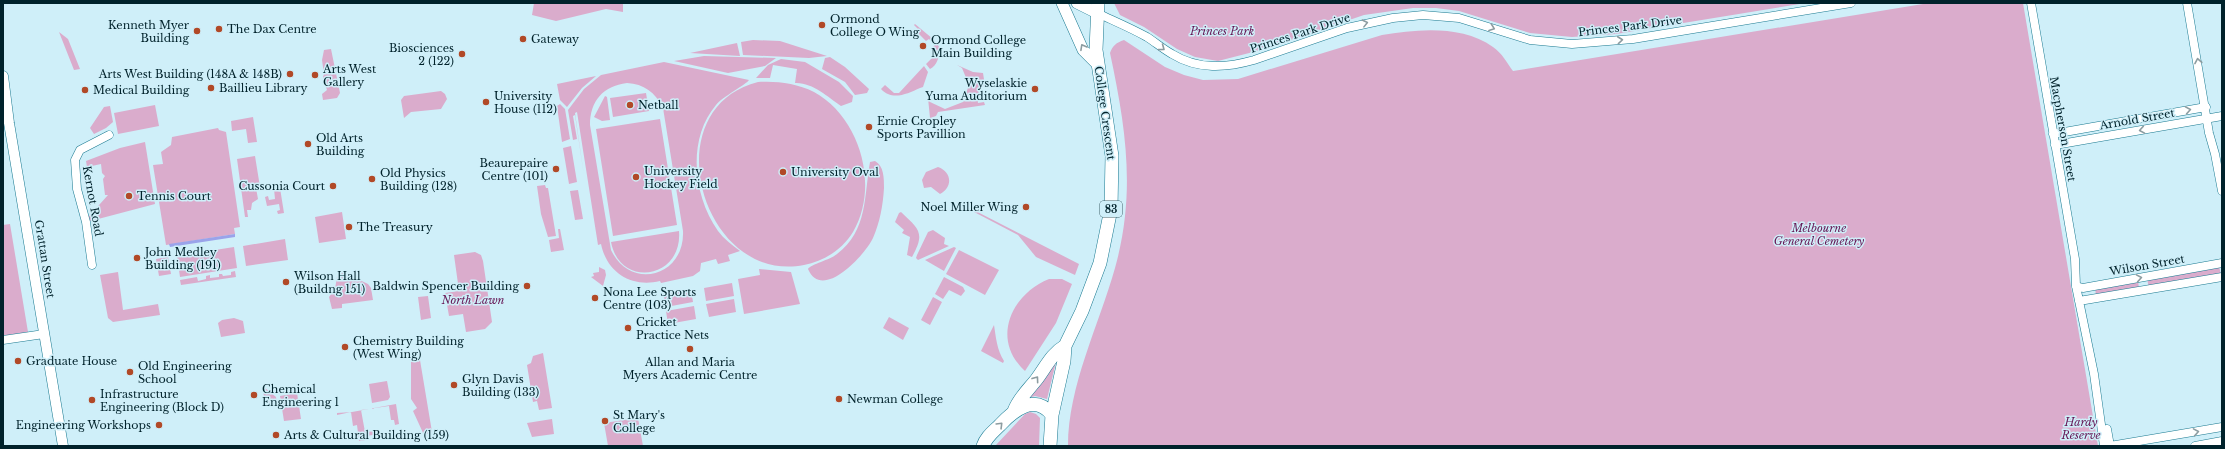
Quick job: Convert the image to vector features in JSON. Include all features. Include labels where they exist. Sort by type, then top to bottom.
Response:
[{"type":"highway","name":"College Crescent","points":[[1052,414],[1064,361],[1065,346],[1077,322],[1103,252],[1111,209],[1112,156],[1098,65],[1096,38],[1098,8]]},
{"type":"highway","name":"College Crescent","points":[[1014,411],[1020,398],[1037,378],[1055,352],[1065,346]]},
{"type":"highway","name":"83","points":[[984,442],[1014,411],[1036,404],[1052,414],[1050,446]]},
{"type":"main road","points":[[1062,3],[1083,50],[1098,65]]},
{"type":"main road","points":[[1077,3],[1098,8]]},
{"type":"main road","points":[[974,446],[984,442]]},
{"type":"street","name":"Princes Park Drive","points":[[1098,8],[1142,34],[1178,58],[1200,65],[1218,67],[1235,66],[1369,22],[1423,15],[1459,18],[1530,40],[1572,44],[1633,39],[1851,3]]},
{"type":"street","name":"Macpherson Street","points":[[2031,3],[2080,287],[2087,336],[2101,412],[2110,446]]},
{"type":"street","points":[[2187,3],[2208,118],[2209,133],[2215,154],[2222,191]]},
{"type":"street","name":"Grattan Street","points":[[3,76],[4,95],[63,446]]},
{"type":"street","name":"Arnold Street","points":[[2053,134],[2206,107]]},
{"type":"street","name":"Arnold Street","points":[[2055,145],[2222,116]]},
{"type":"street","name":"Kernot Road","points":[[92,265],[86,222],[77,189],[75,160],[77,154],[86,146],[109,135]]},
{"type":"street","name":"Wilson Street","points":[[2080,287],[2222,263]]},
{"type":"street","points":[[2082,300],[2222,276]]},
{"type":"street","points":[[3,340],[44,334]]},
{"type":"street","name":"Macpherson Street","points":[[2101,412],[2104,446]]},
{"type":"street","points":[[2110,446],[2222,428]]},
{"type":"street","points":[[2194,446],[2222,441]]},
{"type":"green space","points":[[534,3],[623,3],[623,12],[606,9],[556,21],[532,15]]},
{"type":"green space","name":"Princes Park","points":[[1114,3],[1806,3],[1616,34],[1572,37],[1530,33],[1459,11],[1436,8],[1413,8],[1364,15],[1261,50],[1218,61],[1195,57],[1177,49],[1144,27],[1120,15]]},
{"type":"green space","name":"Melbourne General Cemetery","points":[[1929,3],[2023,3],[2098,446],[1068,446],[1069,423],[1073,401],[1079,378],[1115,268],[1125,213],[1127,187],[1124,134],[1110,53],[1114,46],[1119,42],[1124,40],[1165,67],[1184,75],[1203,80],[1238,79],[1382,35],[1410,31],[1439,30],[1468,35],[1481,40],[1499,52],[1513,71]]},
{"type":"green space","points":[[915,24],[933,39],[940,48],[938,60],[930,69],[926,64],[937,53],[932,48],[935,45],[929,39],[926,41],[916,31],[918,29],[914,25]]},
{"type":"green space","points":[[59,32],[68,39],[80,69],[74,70]]},
{"type":"green space","points":[[753,40],[780,41],[827,56],[809,58],[743,55],[741,42]]},
{"type":"green space","points":[[737,43],[740,56],[690,53]]},
{"type":"green space","points":[[331,49],[340,93],[337,98],[323,100],[322,94],[327,90],[323,77],[322,60],[324,50]]},
{"type":"green space","points":[[704,56],[776,58],[765,66],[728,73],[674,61]]},
{"type":"green space","points":[[830,57],[845,67],[869,89],[867,93],[855,95],[845,82],[822,69],[825,58]]},
{"type":"green space","points":[[781,59],[805,62],[839,82],[853,96],[852,102],[841,106],[814,87],[801,83],[795,83],[797,69],[773,65],[770,78],[756,78],[768,65]]},
{"type":"green space","points":[[664,62],[749,80],[723,98],[716,105],[707,119],[701,134],[697,151],[699,185],[703,201],[720,234],[740,251],[728,255],[730,261],[718,264],[716,259],[701,263],[700,271],[693,276],[661,283],[660,281],[650,283],[631,280],[622,276],[609,263],[601,244],[598,245],[577,112],[575,113],[584,176],[575,115],[573,116],[577,139],[573,140],[568,110],[584,89],[601,75]],"holes":[[[627,83],[644,87],[653,93],[663,108],[683,231],[681,247],[675,259],[666,268],[655,273],[643,274],[631,271],[620,263],[611,250],[590,125],[592,109],[595,102],[605,91],[611,87]]]},
{"type":"green space","points":[[957,65],[973,72],[983,73],[985,86],[978,87],[979,95],[977,96],[978,103],[984,102],[985,105],[938,112],[936,116],[930,118],[928,98],[930,102],[945,109],[963,102],[969,85],[962,68]]},
{"type":"green space","points":[[924,66],[928,72],[923,87],[895,96],[885,93],[881,89],[885,85],[894,93],[899,93]]},
{"type":"green space","points":[[596,76],[582,88],[567,107],[560,100],[557,84]]},
{"type":"green space","name":"University Oval","points":[[758,82],[786,83],[800,86],[814,92],[830,103],[843,118],[854,135],[861,154],[865,174],[865,194],[861,214],[853,232],[844,244],[832,254],[819,261],[804,265],[768,264],[739,249],[717,223],[703,191],[699,157],[706,125],[725,98]]},
{"type":"green space","points":[[441,91],[445,94],[447,99],[441,109],[411,112],[404,118],[401,100],[404,96]]},
{"type":"green space","name":"Netball","points":[[646,93],[649,111],[613,117],[610,98]]},
{"type":"green space","points":[[605,96],[607,97],[610,120],[602,121],[594,117]]},
{"type":"green space","points":[[560,104],[565,109],[570,139],[562,142],[557,106]]},
{"type":"green space","points":[[155,105],[159,126],[118,134],[114,113]]},
{"type":"green space","points":[[110,106],[113,122],[106,128],[94,134],[90,128],[104,107]]},
{"type":"green space","points":[[253,117],[257,142],[248,143],[246,129],[232,131],[231,121]]},
{"type":"green space","name":"University Hockey Field","points":[[660,119],[677,225],[613,236],[596,129]]},
{"type":"green space","points":[[218,128],[219,130],[226,132],[240,227],[234,228],[235,234],[166,245],[153,165],[163,164],[161,152],[171,145],[172,137]]},
{"type":"green space","points":[[145,142],[155,204],[83,223],[108,195],[105,195],[103,179],[105,176],[102,173],[101,164],[87,167],[86,161],[120,148]]},
{"type":"green space","points":[[571,146],[577,182],[569,184],[563,148]]},
{"type":"green space","points":[[255,156],[260,187],[256,188],[258,199],[252,203],[251,210],[247,210],[248,217],[245,217],[237,159]]},
{"type":"green space","points":[[875,161],[882,169],[884,176],[884,188],[881,213],[873,238],[861,255],[843,272],[833,278],[823,280],[814,278],[808,269],[813,265],[837,254],[847,245],[854,235],[863,212],[870,162]]},
{"type":"green space","points":[[938,167],[946,172],[949,180],[947,188],[940,194],[931,187],[924,188],[922,180],[926,172]]},
{"type":"green space","points":[[545,185],[546,188],[548,188],[556,236],[548,237],[541,214],[537,186]]},
{"type":"green space","points":[[280,188],[284,213],[278,214],[277,211],[280,210],[279,204],[267,206],[265,197],[268,196],[269,200],[275,199],[274,189]]},
{"type":"green space","points":[[578,190],[583,219],[575,220],[570,191]]},
{"type":"green space","points":[[958,202],[1079,264],[1075,275],[1036,257],[1018,235],[957,203]]},
{"type":"green space","points":[[342,212],[346,239],[319,243],[315,217]]},
{"type":"green space","points":[[901,212],[913,223],[918,232],[918,242],[912,257],[907,255],[910,237],[902,233],[904,230],[895,222],[899,213]]},
{"type":"green space","points":[[10,224],[28,332],[3,336],[3,225]]},
{"type":"green space","points":[[558,229],[560,229],[564,250],[551,252],[549,240],[559,238]]},
{"type":"green space","points":[[933,230],[945,238],[944,244],[949,246],[918,260],[916,258],[917,255],[928,232]]},
{"type":"green space","points":[[679,231],[678,247],[671,260],[662,268],[650,272],[638,272],[626,267],[617,257],[611,242]]},
{"type":"green space","points":[[285,239],[288,260],[246,266],[243,246]]},
{"type":"green space","points":[[234,247],[237,268],[180,277],[177,256]]},
{"type":"green space","points":[[954,247],[956,248],[944,271],[925,260]]},
{"type":"green space","points":[[959,250],[999,270],[985,295],[946,274]]},
{"type":"green space","name":"North Lawn","points":[[475,252],[481,255],[483,261],[492,322],[485,329],[466,332],[463,314],[449,316],[445,293],[459,291],[454,255]]},
{"type":"green space","points":[[168,257],[171,274],[159,276],[156,259]]},
{"type":"green space","points":[[2219,266],[2221,275],[2149,288],[2147,279]]},
{"type":"green space","points":[[599,267],[605,270],[606,275],[603,286],[591,277],[594,276],[593,273],[599,272]]},
{"type":"green space","points":[[759,269],[791,272],[800,304],[744,314],[738,279],[760,275]]},
{"type":"green space","points":[[235,271],[236,277],[181,285],[180,280],[197,277],[198,281],[206,279],[206,276],[210,275],[210,278],[219,277],[219,274],[222,274],[223,276],[231,275],[231,272]]},
{"type":"green space","points":[[118,272],[123,310],[158,304],[160,315],[113,322],[108,318],[100,275]]},
{"type":"green space","points":[[343,272],[368,284],[371,288],[373,300],[342,304],[342,308],[332,309],[329,297],[335,289],[337,277]]},
{"type":"green space","points":[[944,277],[963,287],[965,291],[961,296],[949,290],[943,299],[935,294]]},
{"type":"green space","points":[[1049,279],[1062,279],[1072,284],[1056,323],[1025,371],[1015,359],[1009,346],[1007,332],[1010,319],[1015,307],[1024,296],[1035,286]]},
{"type":"green space","points":[[2138,280],[2139,289],[2096,296],[2095,287]]},
{"type":"green space","points":[[732,283],[734,296],[706,301],[704,288]]},
{"type":"green space","points":[[691,290],[693,302],[666,307],[663,294]]},
{"type":"green space","points":[[428,296],[431,318],[421,320],[418,297]]},
{"type":"green space","points":[[933,297],[942,302],[930,325],[921,320]]},
{"type":"green space","points":[[734,299],[736,312],[709,317],[706,304]]},
{"type":"green space","points":[[694,306],[696,319],[668,324],[666,311]]},
{"type":"green space","points":[[889,317],[909,328],[903,340],[883,328]]},
{"type":"green space","points":[[234,318],[243,321],[245,333],[221,337],[218,323],[222,320]]},
{"type":"green space","points":[[994,325],[998,348],[1004,361],[1003,363],[981,351]]},
{"type":"green space","points":[[543,353],[552,408],[539,410],[537,401],[533,402],[527,365],[531,363],[533,356]]},
{"type":"green space","points":[[1057,358],[1047,399],[1035,396],[1028,398]]},
{"type":"green space","points":[[420,360],[432,432],[424,435],[413,411],[417,408],[411,399],[411,362]]},
{"type":"green space","points":[[387,381],[390,397],[388,400],[372,403],[369,384]]},
{"type":"green space","points":[[263,388],[276,397],[277,405],[265,407]]},
{"type":"green space","points":[[297,393],[301,419],[284,421],[280,396]]},
{"type":"green space","points":[[396,404],[399,424],[395,425],[394,420],[391,420],[389,406],[370,409]]},
{"type":"green space","points":[[361,410],[365,432],[378,431],[379,434],[366,436],[366,440],[359,441],[357,425],[353,426],[351,412]]},
{"type":"green space","points":[[351,412],[337,415],[337,413]]},
{"type":"green space","points":[[1030,412],[1036,414],[1040,418],[1039,446],[995,446],[1025,414]]},
{"type":"green space","points":[[638,418],[643,446],[608,446],[604,423]]},
{"type":"green space","points":[[552,419],[554,434],[532,437],[527,423]]},
{"type":"water","points":[[235,234],[235,237],[170,247],[169,244]]},
{"type":"place","name":"Ormond College O Wing","points":[[822,25]]},
{"type":"place","name":"The Dax Centre","points":[[219,29]]},
{"type":"place","name":"Kenneth Myer Building","points":[[197,31]]},
{"type":"place","name":"Gateway","points":[[523,39]]},
{"type":"place","name":"Ormond College Main Building","points":[[923,46]]},
{"type":"place","name":"Biosciences 2 (122)","points":[[462,54]]},
{"type":"place","name":"Arts West Building (148A & 148B)","points":[[290,74]]},
{"type":"place","name":"Arts West Gallery","points":[[315,75]]},
{"type":"place","name":"Baillieu Library","points":[[211,88]]},
{"type":"place","name":"Wyselaskie Yuma Auditorium","points":[[1035,89]]},
{"type":"place","name":"Medical Building","points":[[85,90]]},
{"type":"place","name":"University House (112)","points":[[486,102]]},
{"type":"place","name":"Netball","points":[[630,105]]},
{"type":"place","name":"Ernie Cropley Sports Pavillion","points":[[869,127]]},
{"type":"place","name":"Old Arts Building","points":[[308,144]]},
{"type":"place","name":"Beaurepaire Centre (101)","points":[[556,169]]},
{"type":"place","name":"University Oval","points":[[783,172]]},
{"type":"place","name":"University Hockey Field","points":[[636,177]]},
{"type":"place","name":"Old Physics Building (128)","points":[[372,179]]},
{"type":"place","name":"Cussonia Court","points":[[333,186]]},
{"type":"place","name":"Tennis Court","points":[[129,196]]},
{"type":"place","name":"Noel Miller Wing","points":[[1026,207]]},
{"type":"place","name":"The Treasury","points":[[349,227]]},
{"type":"place","name":"John Medley Building (191)","points":[[137,258]]},
{"type":"place","name":"Wilson Hall (Buildng 151)","points":[[286,282]]},
{"type":"place","name":"Baldwin Spencer Building","points":[[527,286]]},
{"type":"place","name":"Nona Lee Sports Centre (103)","points":[[595,298]]},
{"type":"place","name":"Cricket Practice Nets","points":[[628,328]]},
{"type":"place","name":"Chemistry Building (West Wing)","points":[[345,347]]},
{"type":"place","name":"Allan and Maria Myers Academic Centre","points":[[690,349]]},
{"type":"place","name":"Graduate House","points":[[18,361]]},
{"type":"place","name":"Old Engineering School","points":[[130,372]]},
{"type":"place","name":"Glyn Davis Building (133)","points":[[454,385]]},
{"type":"place","name":"Chemical Engineering 1","points":[[254,395]]},
{"type":"place","name":"Newman College","points":[[839,399]]},
{"type":"place","name":"Infrastructure Engineering (Block D)","points":[[92,400]]},
{"type":"place","name":"St Mary's College","points":[[605,421]]},
{"type":"place","name":"Engineering Workshops","points":[[159,425]]},
{"type":"place","name":"Arts & Cultural Building (159)","points":[[276,435]]},
{"type":"park label","name":"Hardy Reserve","points":[[2081,428]]}]
